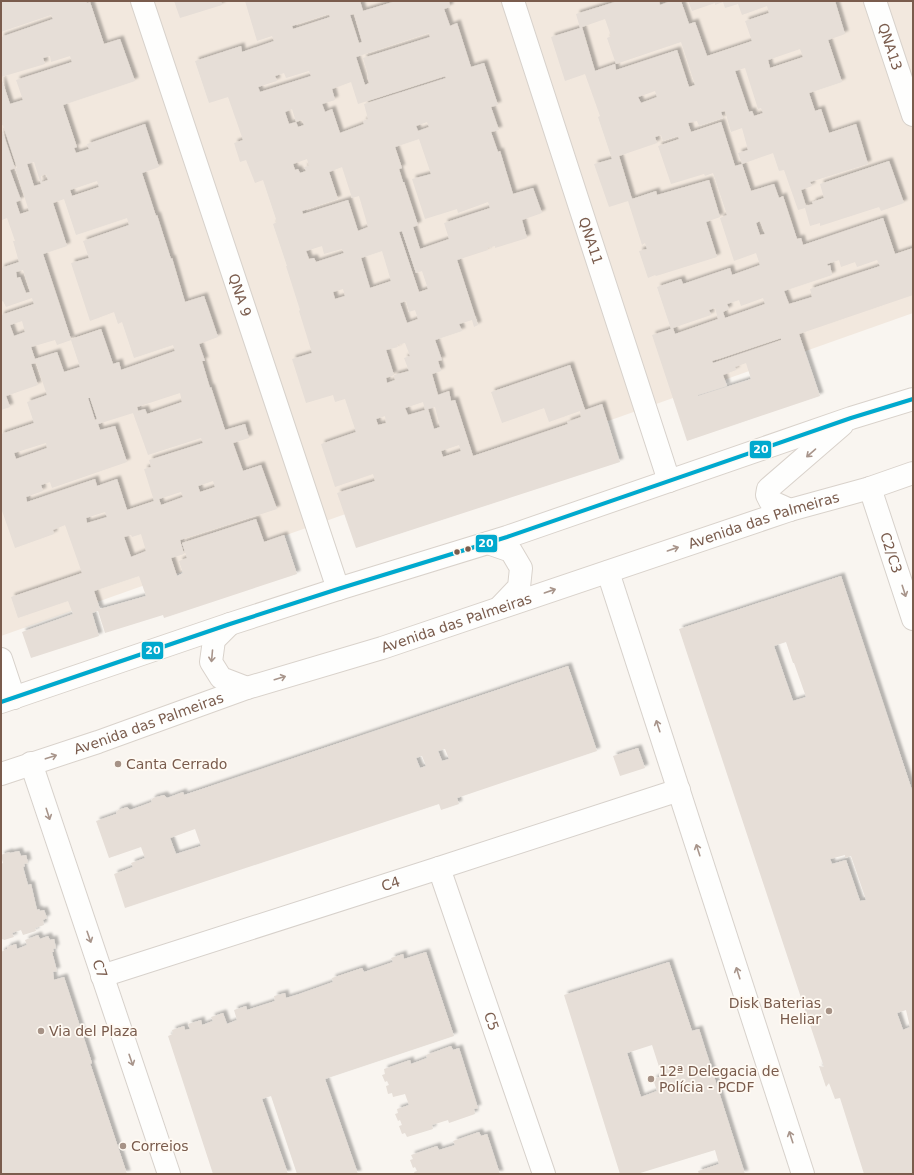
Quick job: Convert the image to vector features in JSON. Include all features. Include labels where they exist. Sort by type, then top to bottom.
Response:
[{"type":"street","name":"QNA 9","points":[[142,1],[338,589]]},
{"type":"street","name":"QNA11","points":[[513,1],[669,481]]},
{"type":"street","name":"QNA13","points":[[875,1],[913,114]]},
{"type":"street","points":[[1,659],[8,700],[230,624],[507,537],[851,418],[913,399]]},
{"type":"street","points":[[790,510],[770,501],[767,495],[768,489],[851,418]]},
{"type":"street","name":"Avenida das Palmeiras","points":[[1,774],[98,742],[247,688],[382,648],[790,510],[870,488],[913,473]]},
{"type":"street","name":"C2/C3","points":[[870,488],[913,618]]},
{"type":"street","points":[[488,543],[511,551],[521,568],[519,587],[500,607]]},
{"type":"street","points":[[608,572],[803,1174]]},
{"type":"street","points":[[230,624],[214,640],[211,662],[221,678],[247,688]]},
{"type":"street","name":"C7","points":[[31,764],[169,1174]]},
{"type":"street","name":"C4","points":[[102,976],[678,790]]},
{"type":"street","name":"C5","points":[[439,868],[544,1174]]},
{"type":"shaded area","points":[[1,1],[913,1],[913,313],[1,636]]},
{"type":"building","points":[[1,1],[86,1],[87,3],[90,2],[104,44],[120,39],[135,81],[63,105],[77,147],[74,148],[76,153],[89,149],[87,144],[145,124],[159,167],[142,173],[171,259],[172,258],[185,302],[204,296],[218,337],[199,344],[205,361],[202,361],[210,388],[211,387],[225,430],[245,424],[249,438],[233,443],[243,471],[261,465],[277,509],[180,540],[184,554],[171,558],[177,576],[183,573],[179,561],[187,558],[182,543],[256,519],[264,542],[284,535],[297,574],[164,618],[163,615],[105,633],[98,611],[92,613],[99,636],[31,658],[22,632],[73,614],[68,601],[18,618],[11,597],[82,573],[65,525],[53,530],[54,534],[15,548],[1,508],[1,434],[34,423],[27,402],[47,395],[36,363],[31,364],[38,385],[6,396],[10,407],[1,410],[1,315],[34,304],[32,298],[6,307],[3,301],[1,302],[1,268],[19,262],[13,241],[15,241],[7,218],[2,220],[1,217],[1,127],[15,168],[17,168],[3,125],[1,126],[1,77],[1,37],[53,19],[51,15],[1,32]],"holes":[[[50,56],[51,62],[70,56],[72,62],[16,80],[23,100],[10,104],[1,77],[45,64],[43,58]],[[34,162],[41,184],[34,186],[27,164]],[[15,168],[29,211],[20,214],[16,202],[21,200],[10,170]],[[46,174],[48,180],[42,182],[41,176]],[[97,181],[99,187],[72,196],[70,190]],[[64,199],[76,235],[127,218],[129,225],[83,241],[89,258],[71,263],[90,321],[114,312],[118,324],[122,322],[134,358],[173,345],[175,351],[121,370],[119,362],[113,364],[101,329],[71,339],[43,254],[67,246],[53,203]],[[23,270],[30,292],[26,293],[20,277],[17,278],[16,272]],[[22,321],[25,332],[14,336],[10,325]],[[55,340],[57,345],[71,340],[80,367],[64,372],[57,352],[35,359],[31,347]],[[180,393],[182,402],[147,414],[145,409],[138,411],[137,407]],[[88,398],[90,398],[97,419],[95,420]],[[133,413],[148,455],[201,438],[203,443],[149,460],[151,467],[144,469],[154,501],[127,510],[117,479],[97,486],[95,479],[27,502],[26,497],[43,491],[41,485],[50,482],[52,488],[127,462],[115,426],[100,430],[98,424]],[[46,443],[47,448],[16,459],[14,453]],[[213,481],[215,487],[200,492],[198,486]],[[181,492],[183,497],[161,505],[159,499]],[[105,512],[107,517],[87,523],[86,518]],[[141,534],[146,551],[131,557],[124,537],[131,535],[132,537]],[[139,576],[146,596],[100,609],[94,591]]]},
{"type":"building","points":[[174,1],[221,1],[222,5],[180,18]]},
{"type":"building","points":[[245,1],[360,1],[363,11],[396,1],[449,1],[450,7],[444,9],[450,26],[457,23],[471,67],[484,63],[498,105],[491,107],[499,130],[491,132],[498,152],[500,151],[513,194],[533,188],[542,213],[522,220],[527,238],[495,248],[495,246],[487,248],[488,250],[457,260],[478,325],[474,327],[472,320],[459,324],[462,331],[435,340],[442,360],[438,361],[441,371],[432,374],[438,395],[449,391],[451,401],[455,400],[473,456],[568,424],[567,422],[581,417],[580,411],[549,422],[544,408],[502,423],[491,392],[570,365],[585,410],[602,404],[620,462],[356,548],[337,493],[375,481],[373,474],[335,487],[321,444],[356,432],[345,399],[335,402],[333,395],[306,403],[292,359],[312,353],[287,266],[273,224],[277,222],[263,180],[255,183],[246,160],[240,162],[234,143],[243,140],[228,97],[209,103],[195,61],[241,46],[242,52],[274,41],[272,36],[257,41]],"holes":[[[329,14],[330,17],[293,29],[292,26]],[[354,14],[362,42],[359,43],[350,15]],[[429,33],[430,37],[363,58],[369,83],[365,85],[356,57]],[[309,71],[311,76],[260,92],[258,87],[277,81],[275,76],[284,73],[286,78]],[[445,76],[446,78],[364,104],[368,119],[363,121],[364,124],[340,133],[332,109],[325,112],[322,104],[335,100],[332,89],[351,82],[358,104]],[[292,109],[296,122],[289,124],[285,112]],[[302,120],[304,125],[298,127],[296,122]],[[427,122],[429,127],[418,131],[416,126]],[[419,139],[431,174],[412,179],[425,219],[457,209],[458,213],[488,202],[490,208],[444,223],[449,239],[420,249],[413,227],[418,225],[399,169],[402,168],[395,147]],[[307,159],[309,166],[304,167],[306,171],[300,173],[298,169],[295,170],[293,164]],[[342,167],[352,198],[359,196],[368,227],[358,231],[348,200],[303,214],[302,211],[338,199],[329,172]],[[402,231],[416,273],[422,271],[428,289],[419,292],[399,232]],[[322,246],[324,254],[342,249],[344,253],[316,262],[314,258],[309,259],[306,251]],[[382,251],[391,281],[370,288],[361,258]],[[343,289],[345,296],[335,299],[333,292]],[[406,301],[409,312],[415,310],[418,319],[407,323],[400,303]],[[405,343],[410,356],[404,358],[409,371],[394,375],[386,350],[398,347],[397,345]],[[394,375],[395,380],[387,383],[386,378]],[[423,402],[425,410],[408,415],[405,408]],[[435,407],[440,427],[434,429],[428,409]],[[385,416],[386,423],[378,425],[376,419]],[[459,445],[461,451],[443,457],[441,451]]]},
{"type":"building","points":[[618,1],[659,1],[660,5],[671,1],[681,1],[689,24],[695,22],[707,56],[752,41],[745,21],[769,13],[767,6],[742,15],[738,4],[725,8],[723,2],[715,5],[715,3],[692,11],[688,1],[835,1],[845,34],[828,40],[842,82],[809,93],[815,111],[821,109],[829,133],[856,124],[868,164],[810,182],[812,186],[801,190],[806,206],[813,204],[812,202],[824,198],[820,184],[889,161],[904,203],[881,211],[879,207],[820,226],[820,223],[810,226],[805,208],[798,210],[784,170],[779,171],[773,153],[742,164],[751,191],[774,184],[779,198],[783,196],[797,239],[801,238],[803,245],[883,218],[895,254],[913,248],[913,295],[799,334],[820,396],[687,441],[652,335],[671,329],[657,287],[681,279],[683,284],[730,268],[732,275],[760,265],[756,253],[734,261],[720,218],[727,215],[713,173],[705,176],[704,174],[671,184],[658,146],[679,139],[678,136],[663,141],[661,135],[655,137],[657,143],[619,156],[632,199],[656,191],[657,195],[709,180],[720,217],[706,222],[717,257],[648,278],[639,251],[647,249],[645,243],[642,245],[628,201],[609,207],[594,164],[612,159],[598,117],[600,116],[585,74],[565,81],[551,37],[580,28],[576,14]],"holes":[[[605,19],[611,36],[607,38],[616,64],[681,42],[695,85],[689,87],[677,50],[616,70],[615,64],[595,71],[582,27]],[[800,49],[803,57],[770,68],[768,60]],[[745,68],[758,109],[761,108],[763,113],[754,116],[752,111],[749,112],[735,71]],[[655,91],[657,97],[641,103],[638,97]],[[725,111],[731,132],[742,128],[748,150],[738,153],[742,164],[735,166],[721,122],[691,132],[688,123],[697,121],[699,126],[723,118],[721,112]],[[760,221],[765,234],[760,235],[756,223]],[[839,260],[841,267],[855,262],[857,267],[877,260],[880,266],[810,289],[812,297],[789,304],[784,291],[832,275],[830,265],[828,266],[827,264]],[[763,298],[765,304],[725,318],[723,312],[729,309],[727,304],[739,300],[741,306]],[[715,308],[718,319],[675,334],[673,328],[711,315],[709,310]],[[781,338],[781,340],[713,363],[712,361]],[[746,363],[751,379],[698,396],[727,386],[723,375],[736,370],[735,367]]]},
{"type":"building","points":[[841,576],[913,793],[913,1174],[864,1174],[840,1098],[835,1099],[829,1083],[826,1087],[819,1066],[824,1067],[679,629]],"holes":[[[786,642],[806,697],[793,701],[774,646]],[[845,855],[845,858],[851,856],[866,900],[860,901],[846,860],[832,864],[830,859]],[[906,1010],[910,1027],[903,1030],[897,1013]]]},
{"type":"building","points":[[568,666],[597,751],[457,798],[459,804],[441,810],[439,804],[125,908],[114,874],[133,867],[131,863],[145,858],[141,847],[109,858],[96,821],[116,814],[118,810],[127,807],[130,810],[152,802],[151,801],[153,798],[164,795],[167,798],[183,792],[184,795]],"holes":[[[445,749],[449,759],[442,761],[438,751]],[[422,756],[426,766],[420,768],[416,758]],[[195,829],[201,846],[176,854],[170,838]]]},
{"type":"building","points":[[638,748],[645,768],[620,776],[613,756]]},
{"type":"building","points":[[19,851],[21,856],[26,855],[28,863],[24,864],[25,866],[23,867],[28,885],[31,884],[37,910],[44,910],[47,918],[43,920],[44,925],[35,928],[36,931],[23,935],[21,930],[12,933],[14,937],[1,940],[1,864],[3,863],[1,855]]},
{"type":"building","points":[[38,935],[40,939],[48,936],[50,940],[54,939],[56,948],[53,949],[54,952],[52,952],[57,971],[53,972],[54,980],[64,977],[92,1063],[90,1064],[127,1174],[1,1174],[1,952],[7,949],[7,947],[16,944],[17,949],[27,945],[25,940]]},
{"type":"building","points":[[426,952],[454,1036],[325,1079],[358,1174],[297,1174],[271,1096],[262,1099],[288,1174],[213,1174],[168,1036],[173,1034],[172,1030],[184,1026],[185,1030],[190,1029],[188,1024],[201,1020],[202,1025],[213,1021],[211,1017],[223,1013],[227,1024],[237,1020],[234,1010],[246,1006],[247,1010],[275,1001],[274,996],[285,993],[286,998],[299,994],[333,982],[332,978],[362,968],[364,972],[393,962],[391,958],[403,954],[404,959]]},
{"type":"building","points":[[669,962],[692,1031],[699,1029],[745,1174],[699,1174],[698,1171],[719,1164],[715,1150],[637,1174],[620,1174],[564,995]],"holes":[[[652,1045],[662,1076],[653,1079],[657,1091],[641,1097],[627,1053]]]},
{"type":"building","points":[[451,1046],[453,1050],[459,1048],[478,1108],[474,1109],[475,1114],[449,1123],[448,1120],[432,1125],[433,1129],[407,1137],[405,1133],[402,1134],[399,1126],[402,1125],[400,1120],[398,1121],[395,1114],[398,1113],[397,1109],[409,1105],[405,1094],[393,1097],[392,1093],[388,1094],[386,1086],[389,1085],[387,1081],[385,1082],[382,1075],[385,1074],[384,1069],[410,1060],[411,1064],[427,1058],[426,1055]]},
{"type":"building","points":[[479,1132],[481,1136],[487,1134],[500,1174],[415,1174],[414,1172],[417,1171],[415,1167],[413,1168],[410,1160],[413,1159],[411,1155],[437,1146],[439,1150],[455,1145],[453,1141]]},
{"type":"transit line","name":"20","points":[[1,702],[230,624],[507,537],[851,418],[913,399]]},
{"type":"place","name":"Canta Cerrado","points":[[118,764]]},
{"type":"place","name":"Disk Baterias Heliar","points":[[829,1011]]},
{"type":"place","name":"Via del Plaza","points":[[41,1031]]},
{"type":"place","name":"12ª Delegacia de Polícia - PCDF","points":[[651,1079]]},
{"type":"place","name":"Correios","points":[[123,1146]]}]
